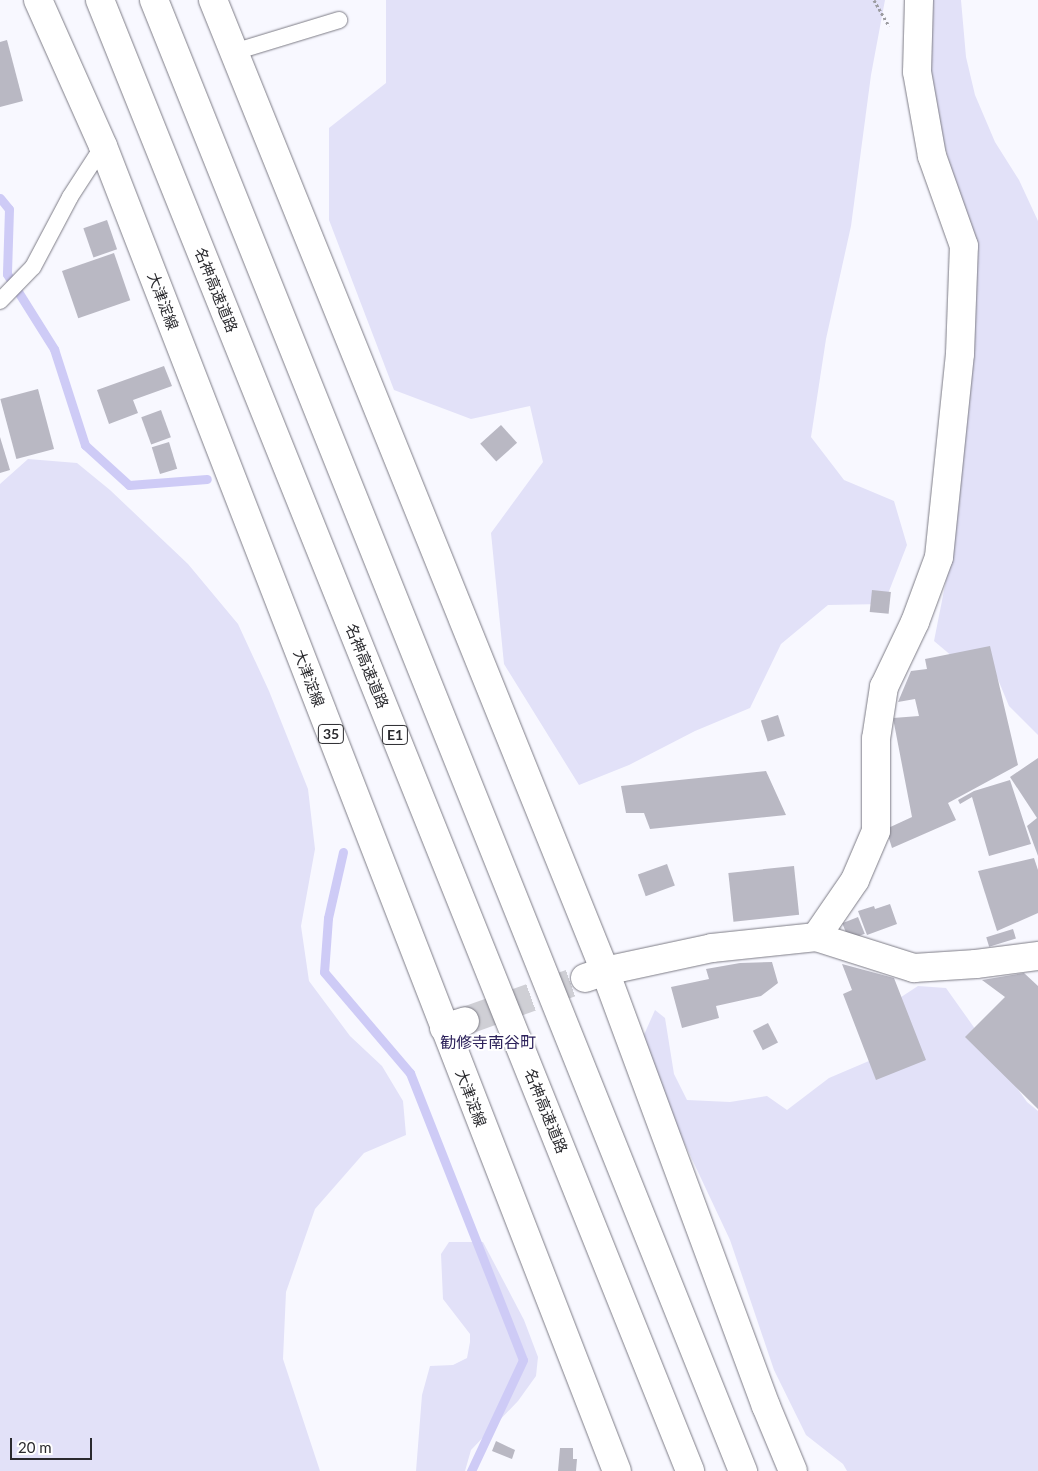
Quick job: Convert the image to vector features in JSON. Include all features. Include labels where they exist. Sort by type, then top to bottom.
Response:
[{"type":"main road","name":"大津淀線","points":[[38,0],[103,146],[454,1025],[617,1471]]},
{"type":"main road","name":"名神高速道路","points":[[100,0],[690,1471]]},
{"type":"main road","points":[[154,0],[743,1471]]},
{"type":"main road","points":[[213,0],[595,975],[793,1471]]},
{"type":"main road","points":[[816,936],[855,880],[876,832],[876,739],[884,687],[915,622],[939,557],[941,539],[960,354],[964,246],[932,156],[917,72],[919,0]]},
{"type":"main road","points":[[595,975],[712,948],[816,936],[914,968],[976,964],[1038,956]]},
{"type":"lane","points":[[234,52],[339,20]]},
{"type":"lane","points":[[0,301],[33,268],[70,197],[103,146]]},
{"type":"shaded area","points":[[386,0],[885,0],[871,75],[851,226],[826,339],[811,437],[844,480],[894,501],[907,545],[884,604],[828,605],[781,644],[750,708],[695,731],[629,765],[579,785],[504,664],[491,533],[543,462],[530,406],[471,419],[394,390],[329,220],[329,128],[386,83]]},
{"type":"shaded area","points":[[930,0],[961,0],[966,57],[975,95],[995,142],[1019,180],[1038,221],[1038,735],[1009,706],[987,653],[953,657],[934,641],[953,545],[956,186],[937,119],[931,71]]},
{"type":"shaded area","points":[[28,459],[77,463],[110,490],[188,564],[238,624],[269,691],[308,789],[315,849],[301,926],[309,981],[350,1036],[382,1066],[403,1101],[406,1135],[364,1153],[315,1209],[286,1292],[283,1359],[320,1471],[0,1471],[0,484]]},
{"type":"shaded area","points":[[918,986],[946,988],[1027,1102],[1038,1111],[1038,1471],[847,1471],[843,1464],[806,1435],[774,1370],[730,1240],[667,1106],[643,1037],[655,1010],[665,1018],[674,1074],[687,1100],[730,1102],[767,1096],[787,1110],[829,1078],[883,1055],[892,1003]]},
{"type":"shaded area","points":[[449,1242],[483,1242],[524,1320],[538,1357],[536,1376],[518,1401],[471,1450],[465,1471],[416,1471],[422,1395],[430,1366],[453,1365],[467,1358],[470,1342],[470,1334],[443,1299],[441,1254]]},
{"type":"building","points":[[7,40],[23,101],[0,107],[0,42]]},
{"type":"building","points":[[107,220],[117,249],[93,257],[83,228]]},
{"type":"building","points":[[114,253],[130,300],[78,318],[62,271]]},
{"type":"building","points":[[164,366],[172,386],[133,400],[138,413],[109,424],[97,390]]},
{"type":"building","points":[[38,389],[54,449],[16,459],[0,399]]},
{"type":"building","points":[[161,410],[171,437],[151,444],[141,417]]},
{"type":"building","points":[[501,425],[517,443],[496,462],[480,444]]},
{"type":"building","points":[[0,437],[10,470],[0,473]]},
{"type":"building","points":[[169,442],[177,469],[160,474],[152,447]]},
{"type":"building","points":[[872,590],[891,592],[889,614],[870,612]]},
{"type":"building","points":[[990,646],[1018,765],[948,803],[956,820],[892,848],[886,829],[912,817],[893,718],[919,716],[915,699],[898,702],[911,671],[927,669],[925,659]]},
{"type":"building","points":[[778,715],[785,736],[768,741],[761,721]]},
{"type":"building","points":[[1038,758],[1038,856],[1027,826],[1037,818],[1010,777]]},
{"type":"building","points":[[766,771],[786,815],[650,829],[644,813],[626,813],[621,786]]},
{"type":"building","points":[[1010,780],[1031,844],[989,856],[972,797],[960,804],[958,800],[974,791]]},
{"type":"building","points":[[1034,858],[1038,870],[1038,913],[997,931],[978,871]]},
{"type":"building","points":[[667,864],[675,886],[646,896],[638,875]]},
{"type":"building","points":[[794,866],[799,915],[733,922],[728,873]]},
{"type":"building","points":[[890,904],[897,924],[867,935],[858,911],[874,906],[875,909]]},
{"type":"building","points":[[858,917],[865,934],[849,940],[842,923]]},
{"type":"building","points":[[1013,929],[1016,939],[989,947],[986,937]]},
{"type":"building","points":[[772,962],[778,983],[761,996],[716,1006],[719,1018],[682,1028],[671,987],[709,979],[706,969],[740,963]]},
{"type":"building","points":[[842,964],[894,978],[926,1060],[876,1080],[843,994],[852,990]]},
{"type":"building","points":[[1024,973],[1038,986],[1038,1109],[965,1037],[1005,997],[982,980]]},
{"type":"building","points":[[768,1023],[778,1043],[763,1050],[753,1031]]},
{"type":"building","points":[[496,1441],[515,1450],[512,1459],[492,1451]]},
{"type":"building","points":[[560,1448],[573,1448],[573,1459],[577,1459],[576,1471],[558,1471]]},
{"type":"waterway","points":[[0,198],[9,209],[7,274],[54,349],[85,445],[129,485],[207,479]]},
{"type":"waterway","points":[[343,852],[328,918],[324,972],[410,1073],[523,1360],[471,1471]]},
{"type":"tunnel","points":[[465,1021],[585,978]]},
{"type":"district","name":"勧修寺南谷町","points":[[488,1042]]}]
